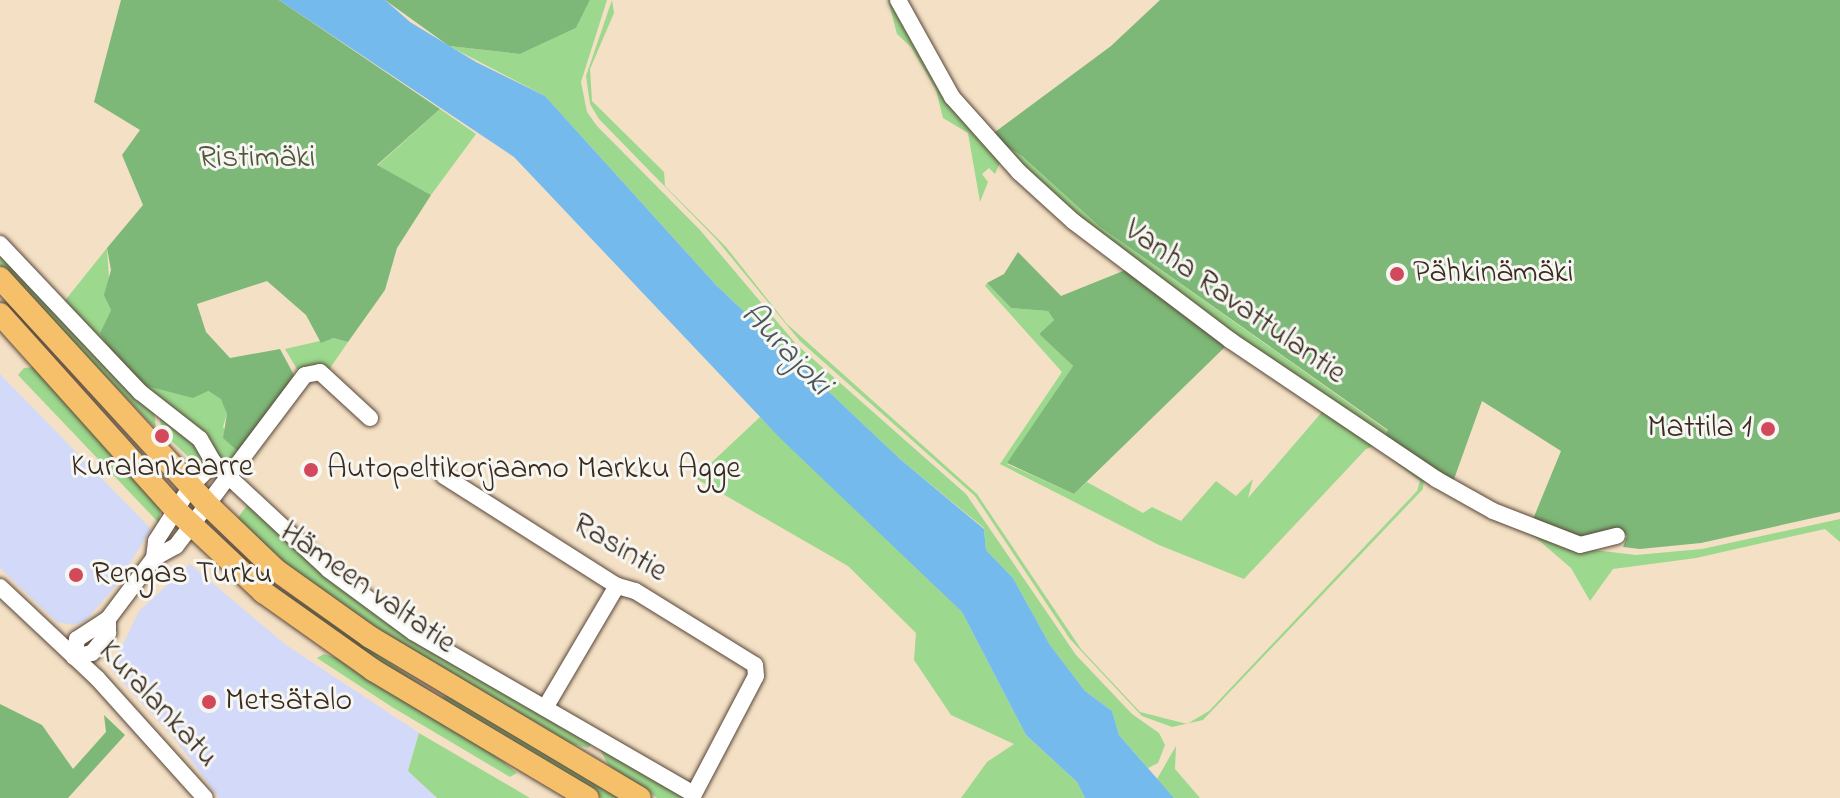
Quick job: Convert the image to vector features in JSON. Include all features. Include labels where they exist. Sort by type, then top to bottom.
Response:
[{"type":"highway","name":"Hämeen valtatie","points":[[0,278],[198,494],[276,570],[324,606],[640,798]]},
{"type":"highway","name":"Hämeen valtatie","points":[[0,314],[184,517],[303,623],[588,798]]},
{"type":"street","name":"Vanha Ravattulantie","points":[[898,0],[952,97],[985,137],[1074,222],[1204,321],[1436,479],[1493,511],[1580,545],[1617,536]]},
{"type":"street","points":[[0,244],[140,392],[200,439],[214,463],[230,473],[299,543],[379,608],[545,708],[617,586]]},
{"type":"street","points":[[198,494],[230,473],[298,380],[311,372],[320,372],[344,389],[370,418]]},
{"type":"street","points":[[71,653],[77,639],[108,619],[154,558],[176,546],[184,517],[214,463]]},
{"type":"street","name":"Rasintie","points":[[444,476],[617,586],[635,591],[750,660],[756,676],[694,794],[545,708]]},
{"type":"street","name":"Kuralankatu","points":[[0,587],[71,653],[205,798]]},
{"type":"shaded area","points":[[0,374],[151,529],[116,586],[85,621],[73,625],[57,622],[0,568]]},
{"type":"shaded area","points":[[190,564],[286,645],[419,733],[408,771],[437,798],[219,798],[175,739],[111,669],[139,611]]},
{"type":"green space","name":"Ristimäki","points":[[121,0],[279,0],[440,109],[377,165],[431,195],[397,248],[385,290],[348,342],[333,338],[321,343],[306,315],[267,281],[197,304],[206,332],[230,358],[280,349],[294,375],[240,453],[223,438],[227,414],[221,399],[208,391],[193,398],[147,386],[119,363],[100,333],[111,310],[104,295],[111,270],[107,248],[143,205],[122,155],[140,130],[94,102]]},
{"type":"green space","points":[[385,0],[590,0],[576,28],[520,54],[449,46]]},
{"type":"green space","points":[[590,0],[607,0],[581,82],[587,112],[597,126],[700,230],[796,344],[966,494],[1076,655],[1132,714],[1159,733],[1165,745],[1158,763],[1148,768],[1119,735],[1112,711],[1085,691],[1050,645],[1013,578],[986,550],[984,528],[900,459],[716,285],[545,96],[449,46],[520,54],[576,28]]},
{"type":"green space","points":[[612,0],[614,13],[590,69],[592,101],[664,172],[665,186],[726,247],[787,324],[977,494],[1081,649],[1140,712],[1186,724],[1172,727],[1142,716],[1070,639],[975,496],[800,341],[717,240],[599,119],[590,104],[586,76]]},
{"type":"green space","points":[[888,0],[894,0],[1001,160],[995,174],[989,168],[982,174],[988,182],[980,202],[968,133],[943,118],[936,90],[911,47],[897,34]]},
{"type":"green space","points":[[1160,0],[1840,0],[1840,512],[1701,543],[1640,549],[1623,547],[1627,536],[1620,528],[1593,541],[1531,524],[1561,451],[1482,401],[1453,482],[1384,438],[1388,430],[1099,226],[1022,156],[996,140],[995,132],[1111,46]]},
{"type":"green space","points":[[440,109],[476,134],[431,195],[377,166]]},
{"type":"green space","points":[[996,140],[1022,156],[1099,226],[1388,431],[1384,438],[1235,337],[1057,201]]},
{"type":"green space","points":[[107,248],[111,310],[100,333],[222,399],[227,414],[223,427],[240,453],[231,461],[222,462],[212,444],[146,392],[63,303]]},
{"type":"green space","points":[[0,250],[154,410],[156,429],[0,265]]},
{"type":"green space","points":[[1018,252],[1061,296],[1128,269],[1227,345],[1074,494],[1007,463],[1073,366],[1039,334],[1054,320],[1048,311],[1011,308],[987,283],[1004,274]]},
{"type":"green space","points":[[987,283],[1011,308],[1048,311],[1054,320],[1039,334],[1073,366],[1007,464],[1074,494],[1087,482],[1143,513],[1152,507],[1181,521],[1216,481],[1236,496],[1253,479],[1248,498],[1322,412],[1320,403],[1424,476],[1423,489],[1203,720],[1188,723],[1209,711],[1417,491],[1420,481],[1374,446],[1366,449],[1244,579],[1159,545],[1000,464],[1062,372],[985,286]]},
{"type":"green space","points":[[333,338],[348,342],[328,371],[300,374],[285,349]]},
{"type":"green space","points":[[35,367],[161,503],[159,523],[18,375],[24,368]]},
{"type":"green space","points":[[159,413],[197,443],[203,458],[196,464],[162,432]]},
{"type":"green space","points":[[760,417],[962,612],[1026,735],[1077,782],[1085,798],[961,798],[987,762],[1014,744],[951,715],[914,660],[916,633],[848,566],[695,478]]},
{"type":"green space","points":[[1441,485],[1594,550],[1636,555],[1702,549],[1840,519],[1840,542],[1825,529],[1696,558],[1613,569],[1590,601],[1571,568],[1536,538],[1437,489]]},
{"type":"green space","points":[[248,504],[298,548],[593,742],[588,748],[565,742],[389,639],[282,563],[237,519]]},
{"type":"green space","points":[[221,536],[271,582],[428,689],[338,638],[217,541]]},
{"type":"green space","points":[[324,654],[341,659],[482,744],[517,773],[510,777],[392,707],[317,658]]},
{"type":"green space","points":[[450,695],[627,798],[602,798],[445,705],[442,697]]},
{"type":"green space","points":[[0,704],[42,725],[73,769],[106,732],[104,715],[125,735],[68,798],[0,798]]},
{"type":"green space","points":[[419,733],[530,798],[437,798],[408,771]]},
{"type":"green space","points":[[1176,746],[1175,769],[1200,798],[1174,798],[1157,779]]},
{"type":"green space","points":[[600,749],[693,798],[657,798],[608,765]]},
{"type":"water","points":[[279,0],[385,0],[410,22],[476,62],[545,96],[716,285],[900,459],[984,529],[986,550],[1013,578],[1050,645],[1085,691],[1112,711],[1119,735],[1174,798],[1085,798],[1077,782],[1026,735],[962,612],[781,439],[514,157]]},
{"type":"place","name":"Pähkinämäki","points":[[1397,274]]},
{"type":"place","name":"Mattila 1","points":[[1768,429]]},
{"type":"place","name":"Kuralankaarre","points":[[162,436]]},
{"type":"place","name":"Autopeltikorjaamo Markku Agge","points":[[311,470]]},
{"type":"place","name":"Rengas Turku","points":[[76,575]]},
{"type":"place","name":"Metsätalo","points":[[209,702]]},
{"type":"water label","name":"Aurajoki","points":[[785,350]]}]
